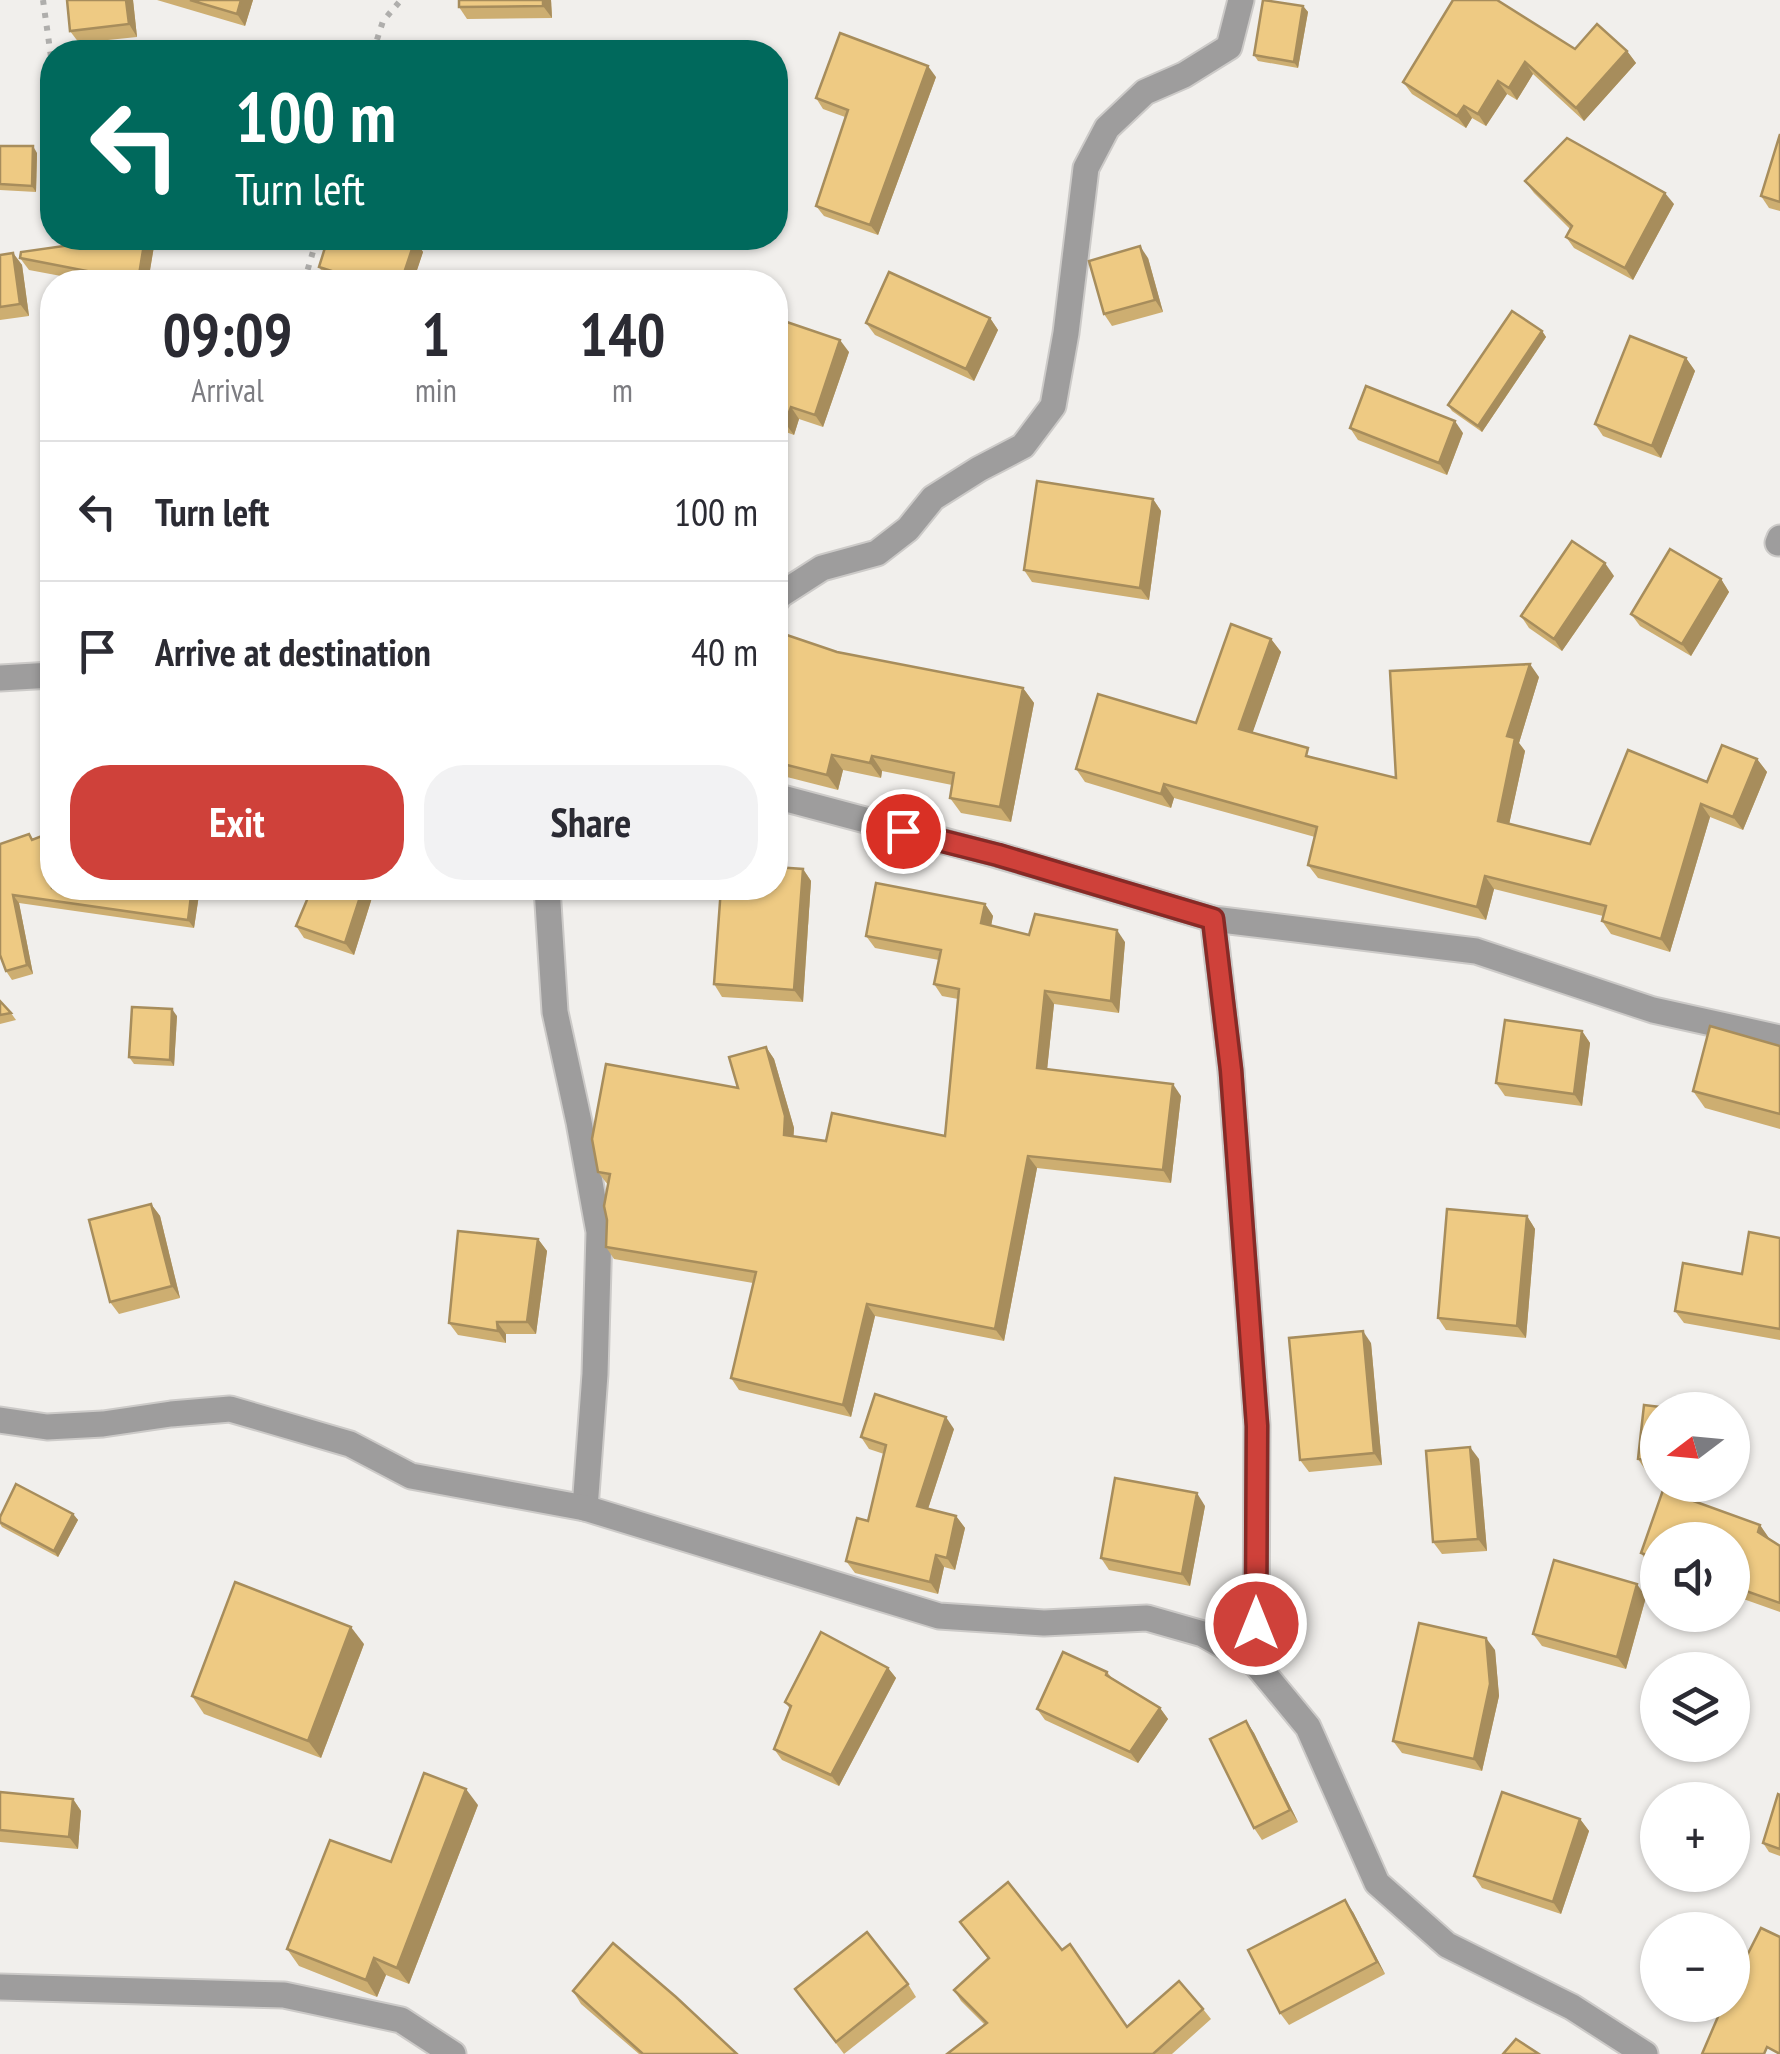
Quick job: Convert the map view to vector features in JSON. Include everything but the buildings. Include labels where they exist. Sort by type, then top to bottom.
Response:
[{"type":"street","points":[[788,593],[822,568],[877,553],[908,529],[933,498],[1023,446],[1053,406],[1086,168],[1107,128],[1146,92],[1230,48],[1240,0]]},
{"type":"street","points":[[0,678],[40,676]]},
{"type":"street","points":[[788,799],[998,855],[1213,919],[1476,951],[1653,1010],[1780,1038]]},
{"type":"street","points":[[548,900],[555,1012],[599,1232],[585,1508]]},
{"type":"street","points":[[1213,919],[1231,1070],[1257,1426],[1256,1664]]},
{"type":"street","points":[[0,1420],[47,1427],[230,1409],[350,1444],[412,1476],[585,1508],[939,1616],[1044,1623],[1148,1618],[1203,1634],[1256,1664],[1308,1726],[1377,1883],[1446,1945],[1572,2007],[1644,2054]]},
{"type":"street","points":[[0,1987],[284,1994],[401,2020],[453,2054]]},
{"type":"path","points":[[43,0],[49,40]]},
{"type":"path","points":[[377,40],[383,21],[401,0]]},
{"type":"route","points":[[903,831],[1213,919],[1231,1070],[1257,1426],[1256,1624]]}]
